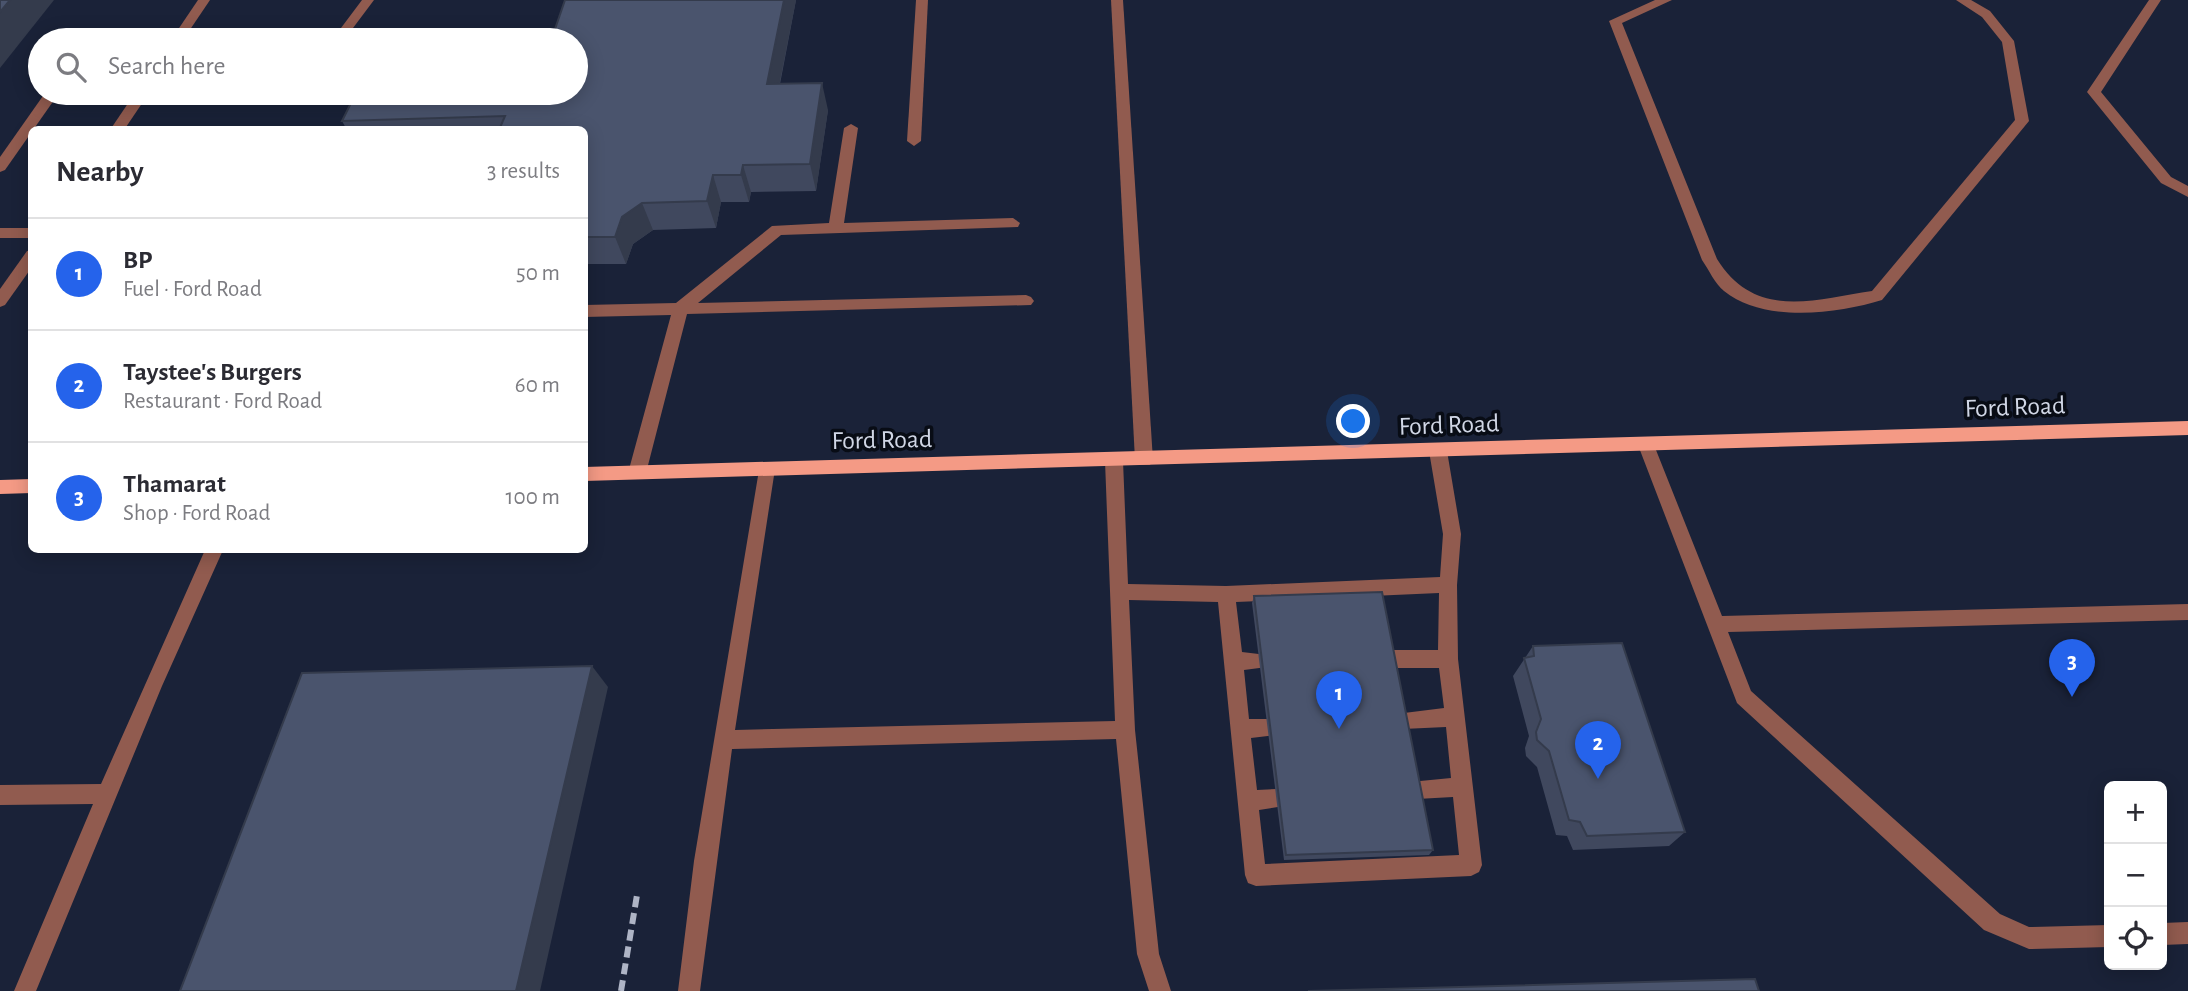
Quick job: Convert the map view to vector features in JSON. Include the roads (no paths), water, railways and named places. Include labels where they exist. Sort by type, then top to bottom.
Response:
[{"type":"main road","name":"Ford Road","points":[[588,474],[1115,461],[2188,428]]},
{"type":"main road","points":[[0,487],[28,486]]},
{"type":"lane","points":[[185,28],[204,0]]},
{"type":"lane","points":[[347,28],[368,0]]},
{"type":"lane","points":[[914,141],[922,0]]},
{"type":"lane","points":[[1117,0],[1144,460]]},
{"type":"lane","points":[[1666,0],[1615,21],[1710,260],[1728,286],[1749,300],[1783,308],[1877,296],[2022,121],[2008,41],[1986,14],[1962,0]]},
{"type":"lane","points":[[2155,0],[2094,92],[2166,180],[2188,192]]},
{"type":"lane","points":[[29,126],[44,105]]},
{"type":"lane","points":[[120,126],[134,105]]},
{"type":"lane","points":[[0,167],[28,127]]},
{"type":"lane","points":[[836,229],[851,128]]},
{"type":"lane","points":[[637,473],[681,308],[777,230],[1013,223]]},
{"type":"lane","points":[[0,233],[28,233]]},
{"type":"lane","points":[[0,302],[28,261]]},
{"type":"lane","points":[[588,311],[1026,301]]},
{"type":"lane","points":[[1646,445],[1744,697],[1993,922],[2029,938],[2104,936]]},
{"type":"lane","points":[[1226,594],[1231,661],[1256,875],[1471,865],[1448,659],[1448,585],[1453,563],[1454,536],[1438,451]]},
{"type":"lane","points":[[1115,461],[1125,730],[1147,954],[1160,991]]},
{"type":"lane","points":[[689,991],[766,469]]},
{"type":"lane","points":[[24,991],[106,794],[213,553]]},
{"type":"lane","points":[[1121,592],[1226,594],[1448,585]]},
{"type":"lane","points":[[1716,624],[2188,612]]},
{"type":"lane","points":[[1391,659],[1448,659]]},
{"type":"lane","points":[[1231,661],[1260,661]]},
{"type":"lane","points":[[1403,720],[1454,717]]},
{"type":"lane","points":[[1240,729],[1268,728]]},
{"type":"lane","points":[[724,740],[1125,730]]},
{"type":"lane","points":[[1417,789],[1462,787]]},
{"type":"lane","points":[[0,795],[106,794]]},
{"type":"lane","points":[[1248,801],[1277,799]]},
{"type":"lane","points":[[2167,934],[2188,933]]},
{"type":"railway","points":[[621,991],[637,895]]},
{"type":"place","name":"Thamarat","points":[[2072,697]]},
{"type":"place","name":"BP","points":[[1339,729]]},
{"type":"place","name":"Taystee's Burgers","points":[[1598,779]]}]
